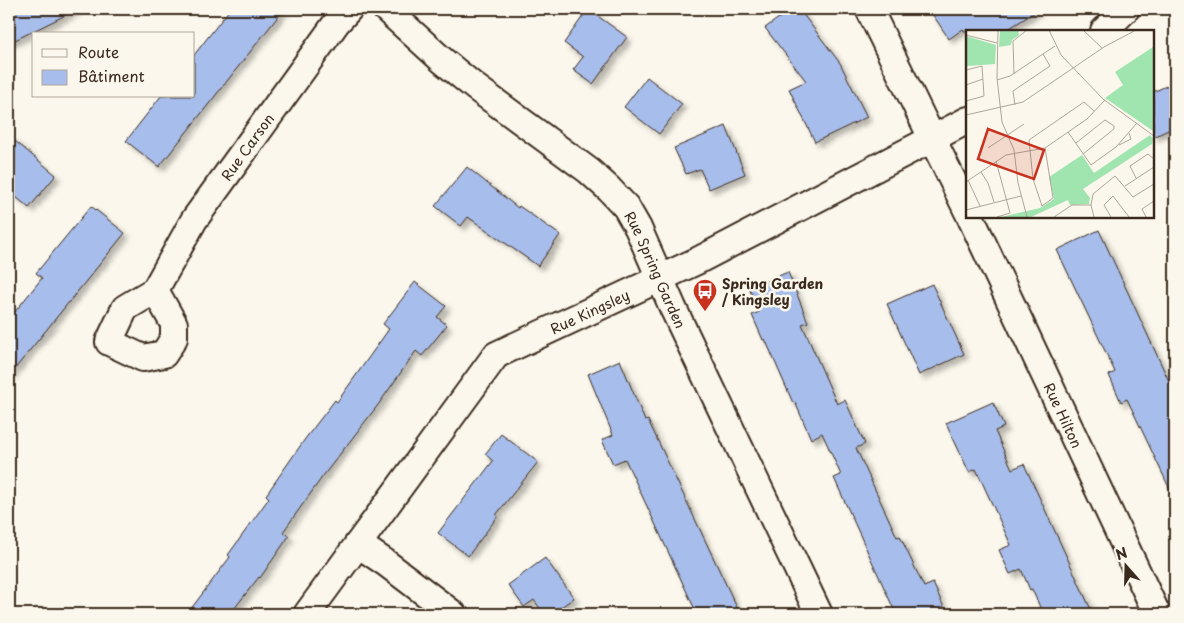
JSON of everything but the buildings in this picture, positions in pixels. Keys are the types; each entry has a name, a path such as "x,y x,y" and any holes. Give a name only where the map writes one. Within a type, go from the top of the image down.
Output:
{"street":[{"name":"Rue Carson","path":"154,290 194,220 331,30 349,9"},
{"name":"Rue Spring Garden","path":"386,9 442,60 588,171 626,207 638,228 819,614"},
{"path":"869,9 966,208"},
{"path":"1105,30 1126,9"},
{"name":"Rue Kingsley","path":"307,614 496,355 706,256 966,121"},
{"name":"Rue Hilton","path":"971,218 1157,614"},
{"path":"358,544 453,614"}],"place":[{"name":"Spring Garden / Kingsley","path":"705,312"}]}
